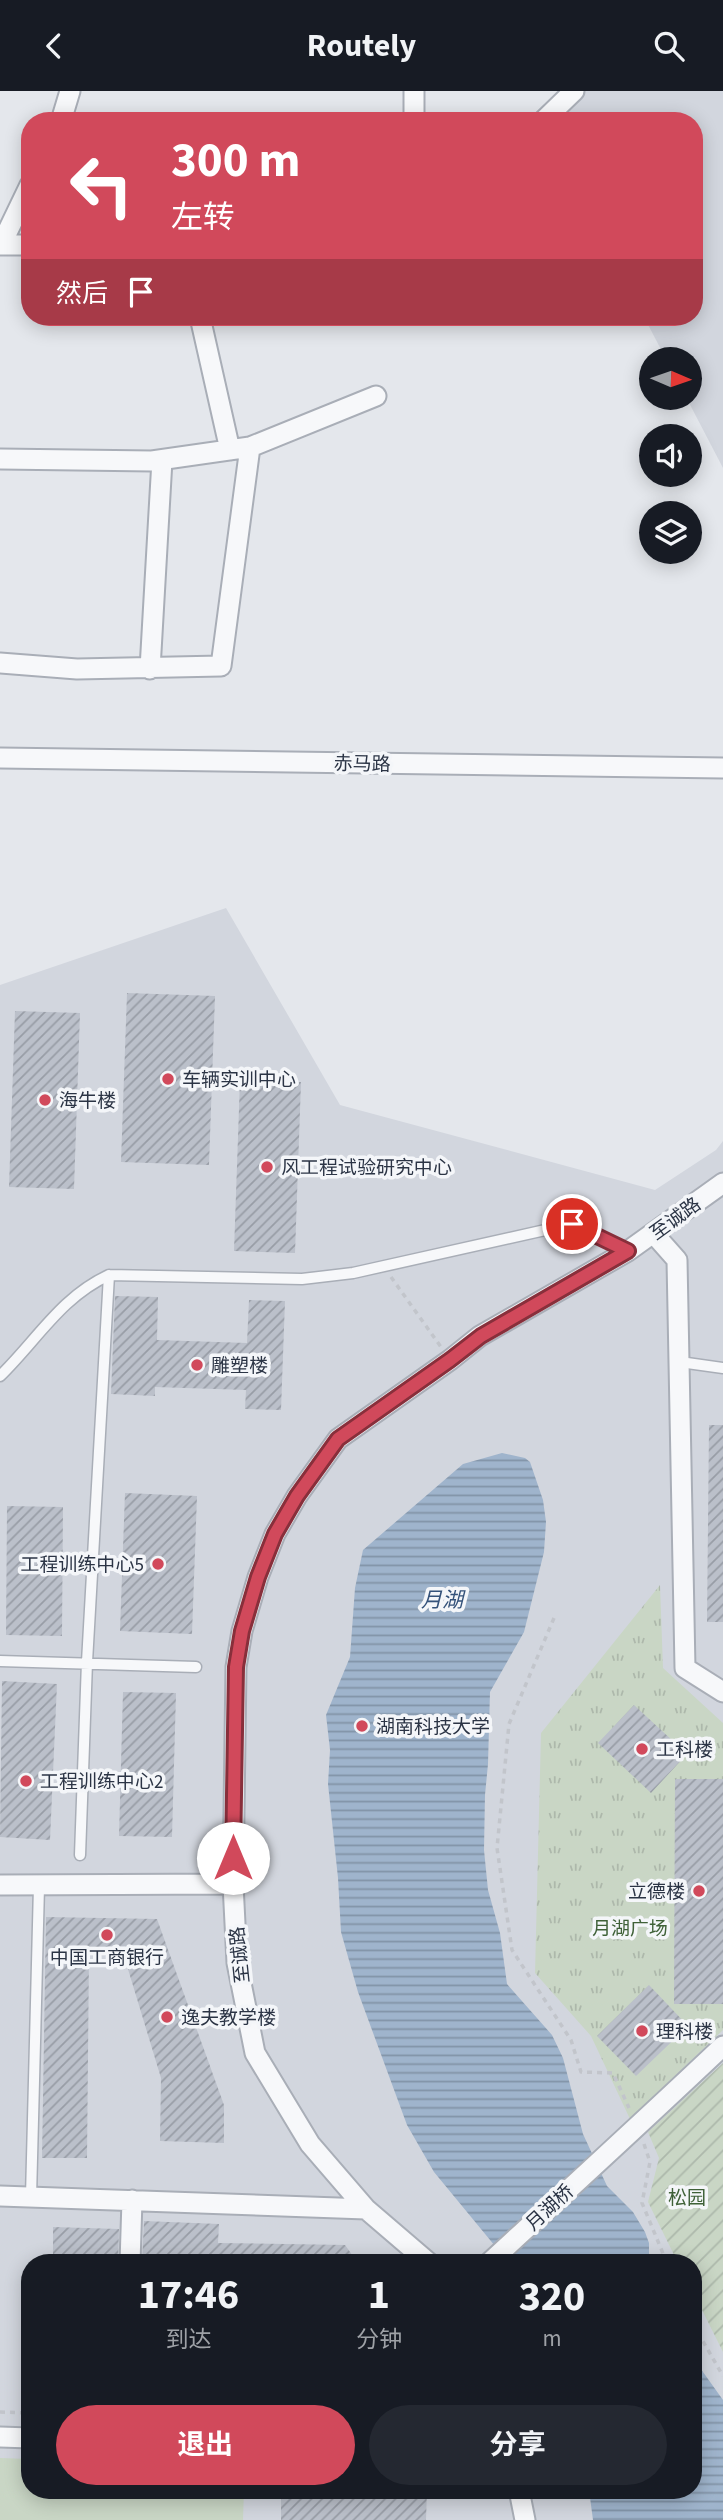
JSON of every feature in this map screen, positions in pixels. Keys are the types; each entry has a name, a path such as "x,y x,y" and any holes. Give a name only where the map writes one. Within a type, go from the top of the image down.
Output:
{"street":[{"path":"64,112 70,91"},
{"path":"414,91 414,112"},
{"path":"552,112 574,91"},
{"path":"21,203 0,244 21,245"},
{"path":"0,663 78,669 222,666 240,449 203,326"},
{"path":"0,459 162,460 240,449 376,397"},
{"path":"150,669 162,460"},
{"name":"赤马路","path":"0,758 723,768"},
{"name":"至诚路","path":"418,2254 366,2209 310,2144 255,2053 237,1963 233,1884 236,1667 252,1599 275,1534 297,1496 338,1439 481,1336 628,1251 723,1183"},
{"path":"654,1234 677,1260 685,1668 723,1692"},
{"path":"0,1885 233,1884"},
{"name":"月湖桥","path":"499,2254 723,2046"},
{"path":"0,2196 366,2209"},
{"path":"130,2254 132,2200"},
{"path":"0,2437 21,2438"},
{"path":"521,2499 525,2520"}],"lane":[{"path":"0,1375 68,1300 109,1275 302,1279 353,1273 572,1224 628,1251"},
{"path":"80,1855 87,1663 109,1275"},
{"path":"680,1362 723,1368"},
{"path":"0,1661 196,1667"},
{"path":"31,2197 39,1886"}],"path":[{"path":"384,1266 450,1360"},
{"path":"554,1618 509,1724 497,1848 512,1950 571,2040 581,2071 613,2073 638,2127 650,2162 642,2203 663,2254"},
{"path":"702,2340 723,2376"},
{"path":"0,2412 21,2413"}],"shaded area":[{"path":"572,91 723,91 723,468 693,410 702,410 702,347 660,347 649,326 703,326 703,112 552,112"},
{"name":"湖南科技大学","path":"226,908 340,1105 655,1190 716,1150 723,1141 723,2520 0,2520 0,985"}],"green space":[{"name":"月湖广场","path":"660,1585 663,1668 723,1723 723,2030 630,2119 591,2036 535,1973 541,1733"},
{"name":"松园","path":"723,2063 723,2352 702,2310 702,2254 674,2254 648,2202 659,2158 648,2132"},
{"path":"0,2458 21,2459 21,2499 244,2499 243,2520 0,2520"}],"water":[{"name":"月湖","path":"502,1453 525,1458 530,1462 543,1500 546,1522 544,1552 524,1632 490,1692 484,1850 488,1890 500,1933 507,1984 552,2035 563,2058 583,2134 607,2186 633,2212 645,2232 649,2254 502,2254 434,2172 407,2125 358,1992 341,1932 328,1784 330,1750 326,1715 350,1657 355,1588 363,1550 463,1464"},
{"path":"702,2371 723,2400 723,2520 593,2520 590,2499 702,2499"}],"building":[{"name":"车辆实训中心","path":"127,993 215,996 209,1165 121,1162"},
{"name":"海牛楼","path":"15,1011 80,1013 74,1189 9,1187"},
{"name":"风工程试验研究中心","path":"240,1080 301,1082 295,1253 234,1251"},
{"name":"雕塑楼","path":"115,1296 158,1297 157,1340 247,1343 249,1300 285,1301 281,1410 245,1409 246,1390 155,1387 155,1396 111,1394"},
{"path":"709,1425 723,1425 723,1622 707,1622"},
{"name":"工程训练中心5","path":"125,1493 197,1496 192,1634 120,1631"},
{"path":"7,1506 63,1507 62,1636 6,1635"},
{"name":"工程训练中心2","path":"2,1681 57,1684 50,1840 0,1837"},
{"path":"123,1692 176,1693 172,1837 119,1836"},
{"name":"工科楼","path":"634,1705 687,1754 651,1793 598,1743"},
{"name":"立德楼","path":"675,1779 723,1779 723,2004 674,2004"},
{"name":"逸夫教学楼","path":"46,1917 157,1919 224,2105 224,2143 160,2141 161,2078 124,1956 89,1954 87,2158 42,2158"},
{"name":"理科楼","path":"649,1985 688,2026 636,2076 597,2036"},
{"path":"144,2221 219,2224 218,2243 345,2245 352,2254 142,2254"},
{"path":"53,2227 119,2229 118,2254 53,2254"},
{"path":"281,2499 427,2499 426,2520 281,2520"}],"place":[{"name":"车辆实训中心","path":"168,1079"},
{"name":"海牛楼","path":"45,1100"},
{"name":"风工程试验研究中心","path":"267,1167"},
{"name":"雕塑楼","path":"197,1365"},
{"name":"工程训练中心5","path":"158,1564"},
{"name":"湖南科技大学","path":"362,1726"},
{"name":"工科楼","path":"642,1749"},
{"name":"工程训练中心2","path":"26,1781"},
{"name":"立德楼","path":"699,1891"},
{"name":"中国工商银行","path":"107,1935"},
{"name":"逸夫教学楼","path":"167,2017"},
{"name":"理科楼","path":"642,2031"}],"route":[{"path":"233,1858 236,1667 242,1631 258,1577 275,1534 297,1496 338,1439 481,1336 628,1251 572,1224"}]}
